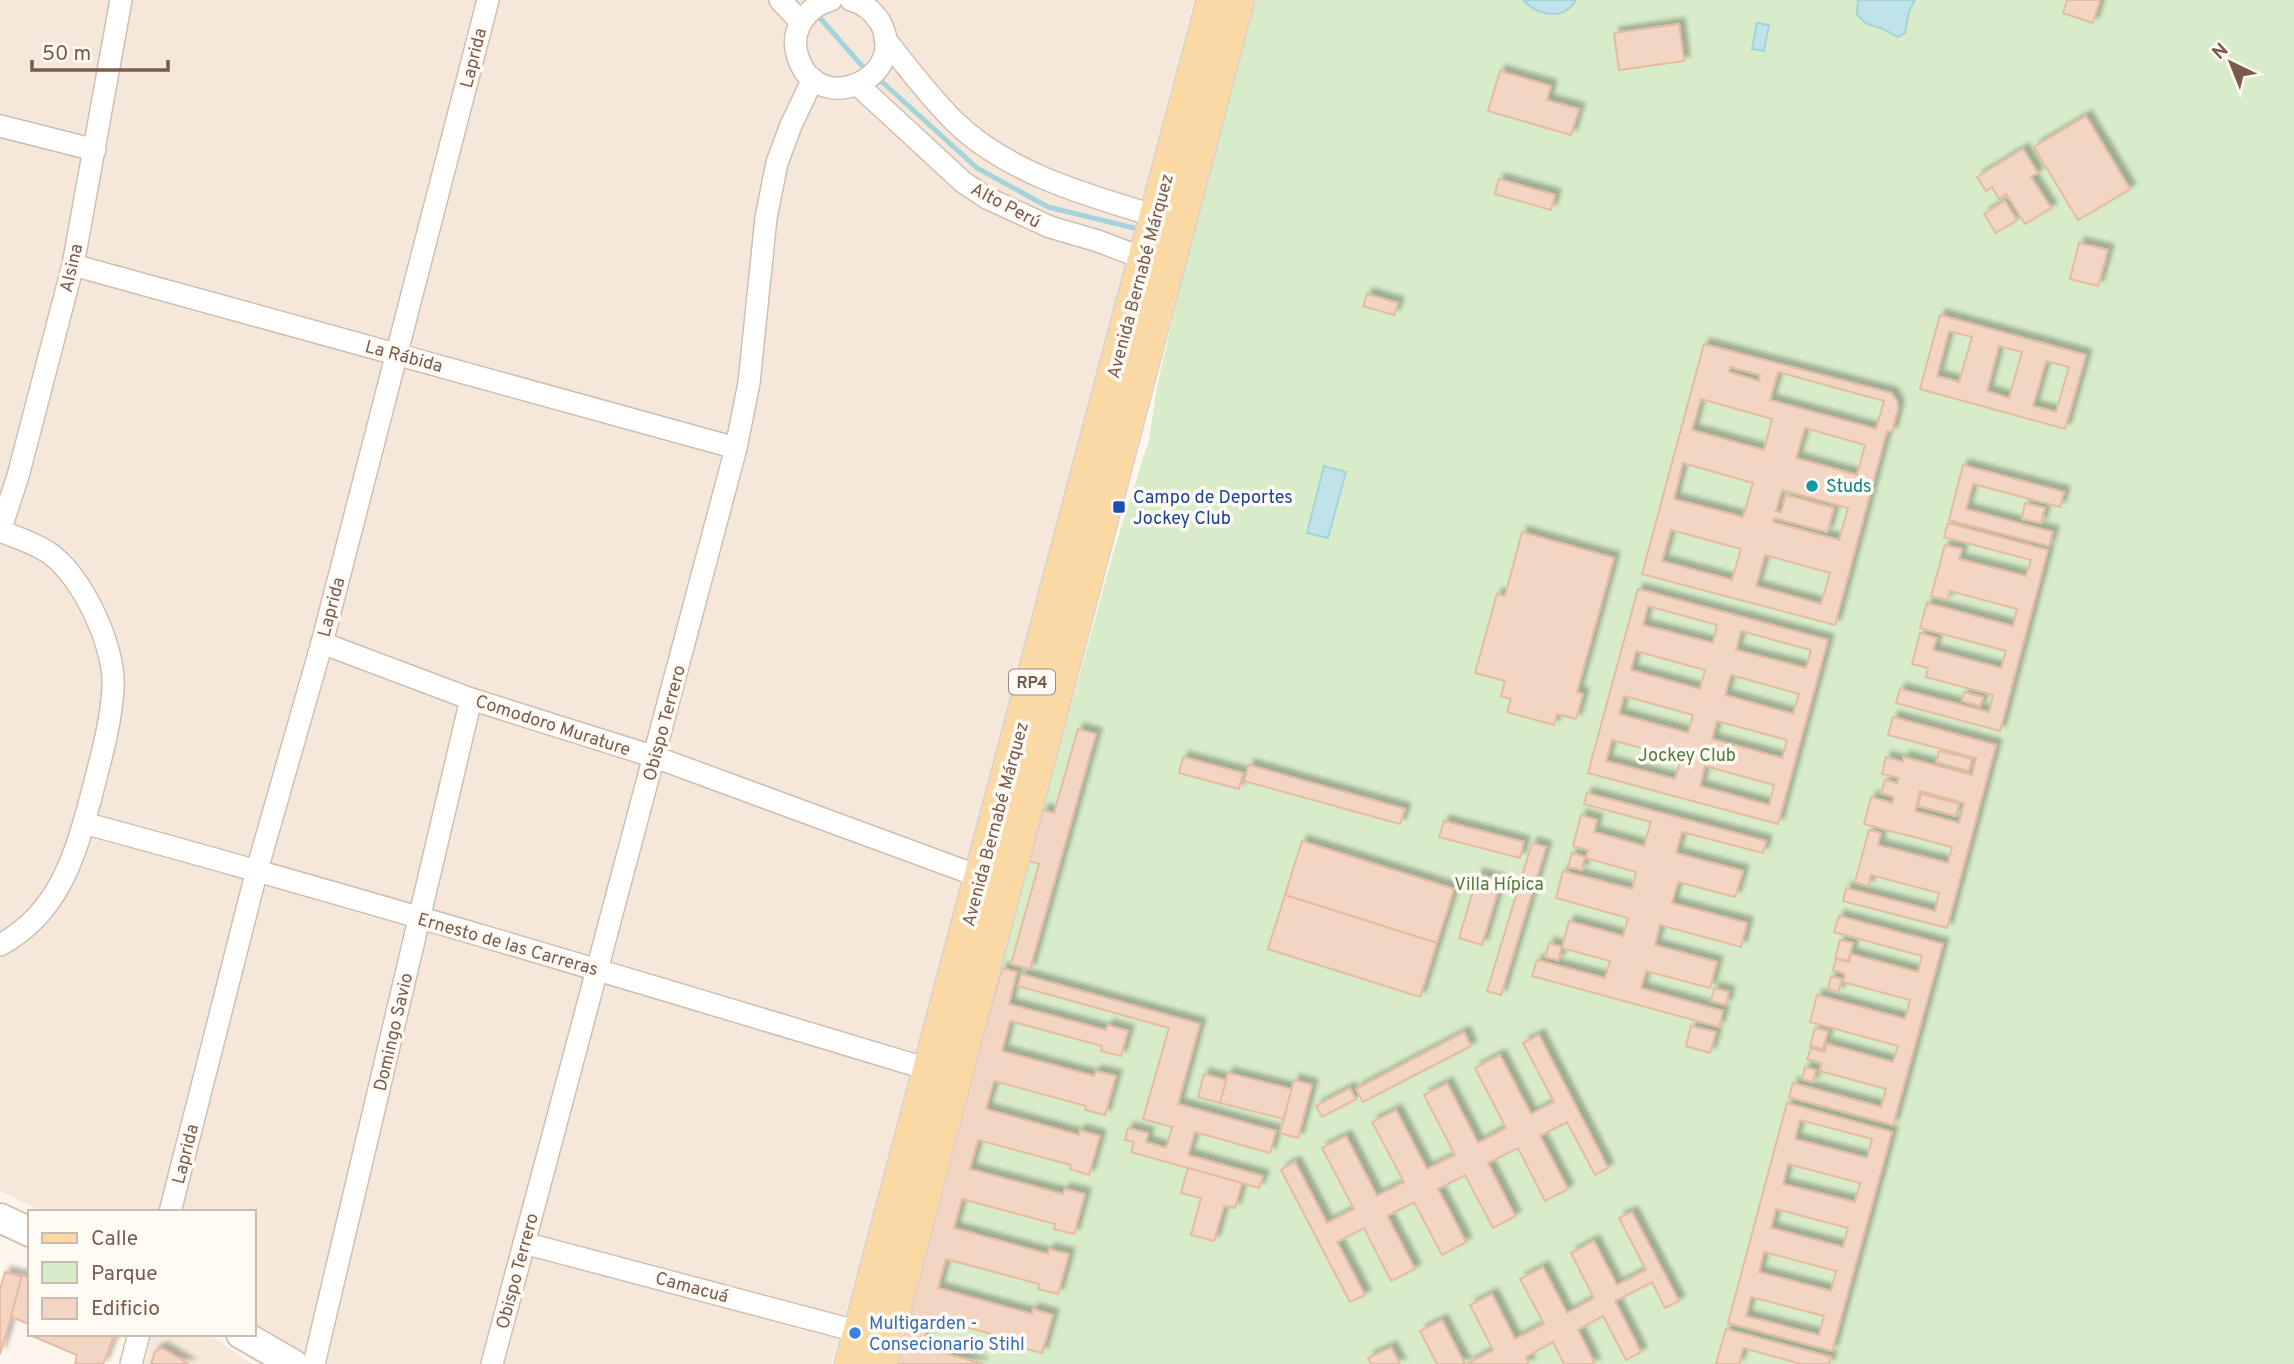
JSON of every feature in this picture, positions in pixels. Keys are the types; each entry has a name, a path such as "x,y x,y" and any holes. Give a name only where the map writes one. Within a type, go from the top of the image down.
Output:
{"main road":[{"name":"Avenida Bernabé Márquez","path":"851,1364 1213,0"},
{"name":"Avenida Bernabé Márquez","path":"880,1364 1238,0"},
{"path":"0,1218 28,1230"},
{"path":"244,1336 293,1364"}],"street":[{"name":"Alsina","path":"0,531 18,476 73,265 121,0"},
{"name":"Laprida","path":"171,1210 257,870 322,643 488,0"},
{"path":"780,0 801,22"},
{"path":"831,0 810,11 801,22 795,47 804,70 813,79 835,89 858,85 870,77 879,66 885,39"},
{"path":"854,0 876,16 885,39 929,94 956,123 1000,157 1046,179 1156,216"},
{"name":"Obispo Terrero","path":"492,1364 736,448 749,383 766,218 777,163 791,125 813,79"},
{"name":"Alto Perú","path":"858,85 963,182 987,198 1050,227 1145,259"},
{"path":"0,126 95,150"},
{"name":"La Rábida","path":"73,265 736,448"},
{"path":"0,531 49,553 82,588 110,654 114,685 109,722 74,855 42,912 21,934 0,945"},
{"name":"Comodoro Murature","path":"322,643 471,699 655,757 981,877"},
{"name":"Domingo Savio","path":"314,1364 471,699"},
{"name":"Ernesto de las Carreras","path":"84,823 257,870 931,1070"},
{"name":"Camacuá","path":"524,1243 860,1332"},
{"path":"131,1364 138,1336"}],"shaded area":[{"path":"0,0 1194,0 970,859 832,1364 323,1364 256,1323 256,1210 39,1210 0,1191"},
{"path":"151,1336 212,1336 252,1364 144,1364"}],"green space":[{"name":"Jockey Club","path":"1251,0 2294,0 2294,1364 891,1364 1113,553 1149,440 1157,386 1224,101"}],"water":[{"path":"1523,0 1576,0 1565,11 1551,14 1536,10"},
{"path":"1858,0 1915,0 1909,11 1905,33 1898,37 1867,24 1857,15"},
{"path":"1757,23 1769,25 1764,51 1752,49"},
{"path":"1324,466 1346,472 1328,538 1307,533"}],"building":[{"path":"2067,0 2100,0 2093,23 2063,13"},
{"path":"1679,24 1684,61 1619,70 1614,33"},
{"path":"1500,71 1551,86 1547,100 1579,109 1571,135 1488,111"},
{"path":"2086,116 2130,189 2078,220 2034,147"},
{"path":"2023,149 2038,173 2031,177 2051,208 2025,224 2006,194 1999,199 1992,187 1986,191 1977,177"},
{"path":"1499,179 1555,195 1551,210 1495,194"},
{"path":"2005,201 2017,220 1996,233 1984,214"},
{"path":"2079,243 2108,250 2098,286 2070,279"},
{"path":"1367,294 1398,303 1394,315 1363,306"},
{"path":"1940,315 2086,355 2065,429 1920,389","holes":["1949,331 1972,337 1959,382 1937,376","1999,346 2022,352 2009,398 1987,391","2046,361 2069,367 2056,412 2033,406"]},
{"name":"Studs","path":"1704,344 1891,393 1897,401 1898,408 1892,432 1887,431 1835,625 1642,574","holes":["1730,367 1760,375 1759,381 1729,372","1778,372 1884,401 1876,429 1770,400","1701,399 1772,419 1764,450 1692,430","1805,428 1865,445 1857,475 1796,458","1683,463 1753,483 1743,517 1674,499","1782,490 1848,508 1839,540 1773,522 1774,518 1827,532 1834,508 1786,495 1781,512 1776,511","1671,530 1741,549 1732,580 1662,561","1765,555 1830,573 1821,604 1756,586"]},
{"path":"1963,465 2064,492 2060,507 1973,484 1966,509 2053,532 2049,546 1949,520"},
{"path":"2025,503 2045,508 2041,523 2022,519"},
{"path":"1948,523 2048,550 2000,731 1896,703 1900,689 1989,712 1993,695 1926,677 1928,668 1912,664 1920,633 1937,638 1933,650 2001,668 2006,651 1920,628 1927,603 2013,626 2017,609 1950,591 1947,600 1931,596 1945,545 1962,549 1959,559 2026,576 2031,560 1944,537"},
{"path":"1522,532 1614,558 1577,692 1583,694 1576,719 1557,714 1554,725 1507,712 1511,699 1501,696 1505,681 1475,673 1497,594 1505,596"},
{"path":"1638,589 1828,640 1778,824 1588,773","holes":["1648,606 1717,625 1713,643 1643,625","1741,631 1811,650 1806,668 1736,650","1636,651 1705,670 1700,689 1631,670","1731,675 1799,694 1793,714 1725,695","1624,696 1693,715 1688,733 1619,714","1717,721 1787,740 1782,758 1712,739","1612,740 1681,759 1675,779 1606,761","1705,766 1774,785 1769,805 1700,786"]},
{"path":"1964,692 1983,697 1980,706 1962,701"},
{"path":"1893,717 1996,745 1947,928 1843,901 1846,888 1935,911 1939,893 1871,875 1868,886 1855,882 1869,830 1881,833 1878,845 1948,863 1952,847 1864,824 1871,797 1892,803 1894,797 1881,793 1885,780 1897,783 1899,778 1882,774 1886,757 1903,762 1904,757 1972,775 1976,758 1888,735","holes":["1920,791 1964,803 1959,823 1915,811"]},
{"path":"1078,729 1096,734 1030,969 1011,964 1039,864 1029,861 1043,810 1054,813"},
{"path":"1939,751 1972,759 1969,771 1936,762"},
{"path":"1183,757 1243,773 1239,789 1179,773"},
{"path":"1249,765 1405,809 1400,824 1244,781"},
{"path":"1587,793 1766,841 1763,853 1682,832 1676,853 1743,871 1735,897 1678,882 1672,903 1747,923 1741,947 1660,925 1655,945 1717,962 1710,988 1646,971 1641,988 1723,1011 1719,1027 1532,976 1537,960 1605,978 1610,961 1562,948 1569,921 1623,936 1628,918 1556,898 1563,871 1632,889 1636,872 1586,858 1588,850 1573,846 1581,815 1597,820 1594,832 1644,846 1651,822 1584,804"},
{"path":"1921,794 1959,804 1956,816 1918,806"},
{"path":"1444,821 1524,842 1520,858 1439,837"},
{"path":"1302,841 1454,889 1437,943 1285,895"},
{"path":"1532,843 1546,847 1501,995 1487,991"},
{"path":"1572,853 1585,857 1582,870 1568,867"},
{"path":"1478,874 1501,881 1482,945 1459,938"},
{"path":"1285,895 1437,943 1420,997 1268,949"},
{"path":"1839,916 1943,944 1893,1125 1789,1097 1793,1083 1881,1107 1886,1089 1820,1071 1822,1063 1807,1059 1811,1048 1825,1052 1827,1044 1893,1062 1898,1046 1810,1022 1817,995 1905,1019 1910,1000 1843,982 1845,974 1833,970 1836,959 1849,962 1851,954 1918,972 1922,956 1834,932"},
{"path":"1840,940 1853,943 1848,961 1835,958"},
{"path":"1549,943 1562,947 1558,960 1545,957"},
{"path":"1002,968 1017,972 1009,1004 1106,1030 1108,1025 1128,1031 1121,1056 1101,1051 1102,1046 1010,1021 1002,1051 1094,1076 1096,1071 1116,1076 1105,1115 1085,1110 1086,1106 994,1081 986,1109 1079,1135 1080,1130 1100,1136 1089,1175 1070,1169 1071,1165 978,1140 970,1169 1063,1194 1065,1189 1085,1194 1074,1234 1054,1229 1055,1224 962,1199 954,1228 1048,1254 1049,1249 1069,1254 1058,1294 1038,1289 1039,1284 946,1259 938,1288 1032,1314 1033,1309 1053,1315 1042,1353 1023,1348 1024,1343 930,1317 922,1347 983,1364 892,1364"},
{"path":"1021,974 1200,1024 1178,1104 1276,1131 1270,1153 1195,1132 1188,1155 1263,1176 1259,1188 1131,1152 1134,1142 1125,1140 1128,1128 1148,1133 1146,1142 1166,1148 1172,1127 1143,1119 1169,1028 1018,986"},
{"path":"1831,976 1842,979 1838,992 1828,989"},
{"path":"1714,988 1729,992 1726,1005 1711,1001"},
{"path":"1691,1026 1716,1032 1710,1053 1686,1046"},
{"path":"1815,1028 1828,1031 1823,1049 1810,1046"},
{"path":"1464,1032 1471,1046 1363,1102 1356,1089"},
{"path":"1539,1035 1608,1168 1595,1175 1567,1122 1540,1136 1568,1189 1545,1201 1518,1148 1488,1163 1515,1216 1493,1228 1465,1175 1438,1189 1466,1242 1442,1255 1414,1202 1387,1216 1415,1269 1391,1281 1364,1228 1337,1242 1365,1295 1350,1302 1281,1170 1295,1162 1327,1223 1354,1209 1322,1148 1346,1136 1377,1196 1404,1182 1372,1122 1396,1110 1427,1169 1455,1155 1424,1095 1447,1083 1478,1143 1506,1128 1475,1068 1500,1055 1531,1114 1554,1102 1523,1043"},
{"path":"1805,1067 1816,1070 1813,1082 1802,1079"},
{"path":"1228,1073 1292,1089 1284,1119 1220,1103"},
{"path":"1204,1074 1226,1080 1220,1103 1198,1097"},
{"path":"1294,1080 1312,1085 1298,1138 1280,1133"},
{"path":"1350,1088 1356,1099 1322,1117 1316,1106"},
{"path":"1787,1103 1892,1132 1832,1351 1728,1323","holes":["1800,1120 1872,1139 1867,1158 1795,1139","1788,1164 1860,1183 1855,1202 1783,1184","1776,1209 1848,1228 1843,1247 1771,1228","1764,1252 1836,1271 1831,1291 1759,1272","1751,1297 1824,1316 1819,1335 1746,1316"]},
{"path":"1188,1168 1242,1183 1235,1208 1224,1206 1214,1241 1191,1235 1201,1198 1181,1193"},
{"path":"1632,1212 1679,1301 1665,1308 1652,1282 1615,1301 1641,1352 1626,1360 1603,1316 1578,1330 1595,1364 1564,1364 1553,1342 1526,1357 1529,1364 1467,1364 1493,1350 1470,1305 1492,1294 1515,1339 1544,1324 1520,1279 1543,1267 1567,1313 1594,1298 1571,1253 1594,1241 1617,1285 1646,1270 1619,1218"},
{"path":"5,1272 23,1277 0,1354 0,1289"},
{"path":"22,1275 28,1277 28,1324 11,1317"},
{"path":"1442,1320 1465,1364 1437,1364 1420,1331"},
{"path":"1726,1329 1831,1357 1829,1364 1801,1364 1743,1348 1739,1364 1716,1364"},
{"path":"32,1336 114,1336 103,1364 75,1364 77,1355"},
{"path":"1391,1347 1400,1364 1371,1364 1368,1358"},
{"path":"162,1348 189,1364 151,1364 155,1351"}],"waterway":[{"path":"819,17 864,68"},
{"path":"880,80 977,168 1048,207 1142,230"}],"place":[{"name":"Studs","path":"1812,486"},
{"name":"Campo de Deportes Jockey Club","path":"1119,507"},
{"name":"Multigarden - Consecionario Stihl","path":"855,1333"}],"park label":[{"name":"Villa Hípica","path":"1499,884"}]}
